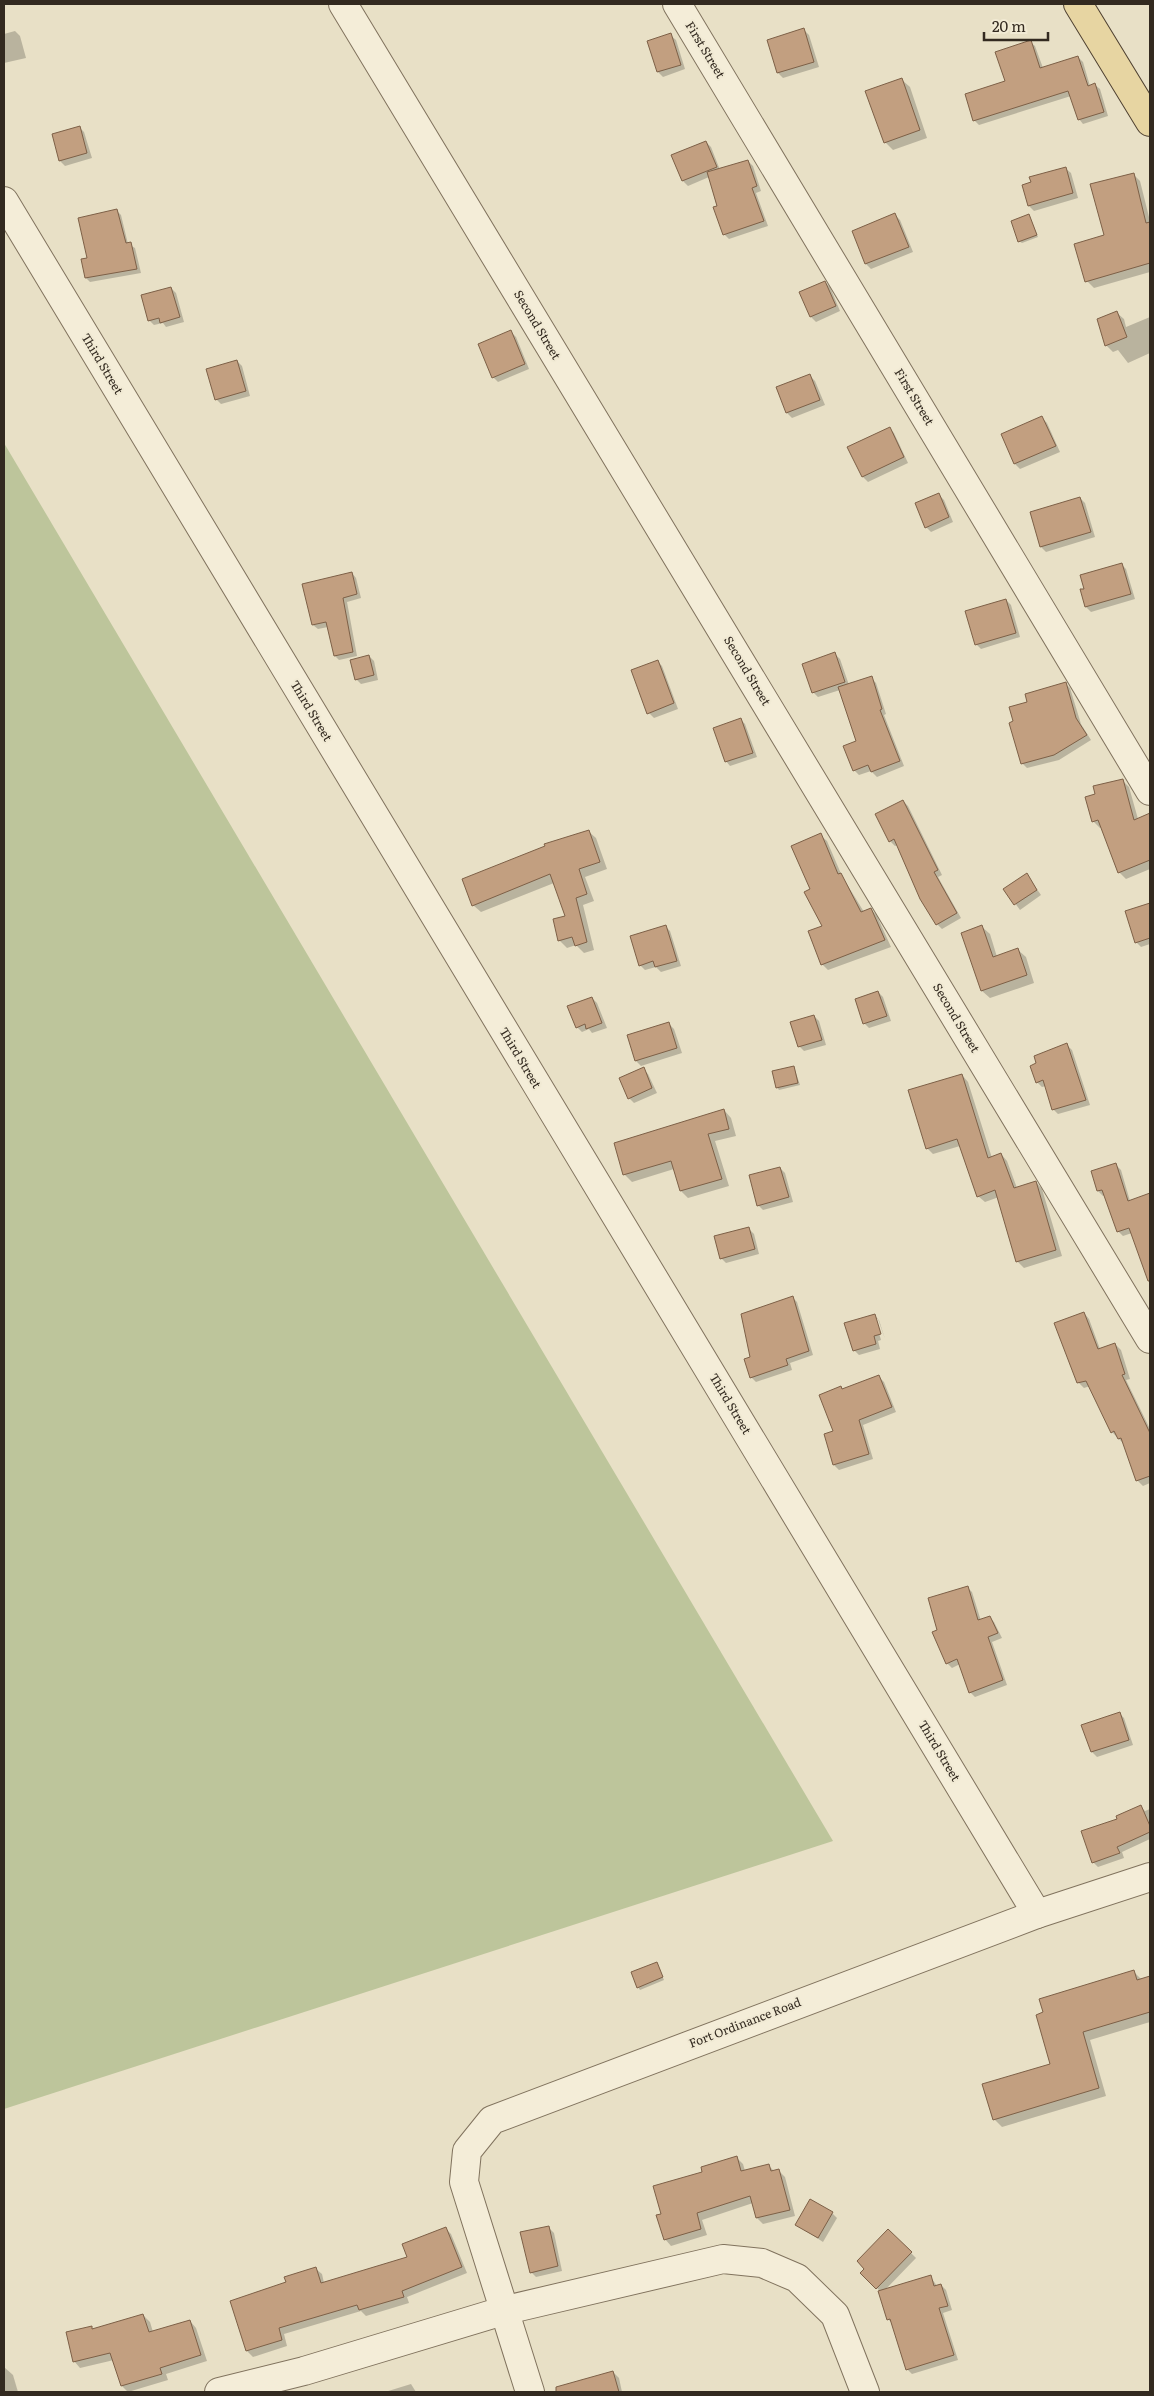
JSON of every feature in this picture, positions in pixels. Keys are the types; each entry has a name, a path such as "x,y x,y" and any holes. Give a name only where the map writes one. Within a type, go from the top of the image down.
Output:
{"main road":[{"path":"1078,4 1150,122"}],"street":[{"name":"Second Street","path":"343,4 1150,1339"},
{"name":"First Street","path":"677,4 1150,791"},
{"name":"Third Street","path":"4,201 1037,1914"},
{"name":"Fort Ordinance Road","path":"506,2310 464,2182 467,2151 492,2120 1037,1914 1150,1877"},
{"path":"219,2392 307,2382 506,2310 722,2259 762,2263 797,2278 835,2315 865,2392"},
{"path":"506,2310 530,2392"}],"green space":[{"path":"4,443 833,1841 4,2109"}],"building":[{"path":"804,28 814,62 777,73 767,40"},
{"path":"671,33 681,65 657,72 647,41"},
{"path":"1031,40 1040,68 1078,56 1088,86 1095,83 1104,112 1078,120 1068,91 973,121 965,94 1005,81 995,52"},
{"path":"902,78 920,130 884,143 865,91"},
{"path":"80,126 87,153 59,161 52,134"},
{"path":"706,141 717,167 682,181 671,155"},
{"path":"748,160 757,186 752,188 764,221 723,235 713,207 717,206 707,172"},
{"path":"1066,167 1073,193 1028,206 1022,185 1031,182 1029,177"},
{"path":"1134,173 1146,223 1150,222 1150,263 1085,282 1074,244 1104,235 1090,184"},
{"path":"117,209 126,243 131,242 137,269 85,278 81,259 87,258 78,218"},
{"path":"895,213 909,247 865,264 852,231"},
{"path":"1029,214 1037,235 1018,242 1011,221"},
{"path":"825,281 836,306 810,317 799,292"},
{"path":"171,287 180,317 160,323 159,318 148,321 141,295"},
{"path":"1117,311 1127,337 1105,346 1097,319"},
{"path":"511,330 525,364 492,378 478,344"},
{"path":"237,360 246,391 215,400 206,369"},
{"path":"810,374 820,400 786,413 776,387"},
{"path":"1042,416 1056,446 1014,464 1001,434"},
{"path":"890,427 904,457 862,477 847,447"},
{"path":"939,493 949,517 925,528 915,503"},
{"path":"1080,497 1091,532 1040,547 1030,512"},
{"path":"1122,563 1131,594 1085,607 1080,589 1084,589 1080,575"},
{"path":"352,572 357,594 343,598 353,652 334,656 326,622 312,625 302,584"},
{"path":"1006,599 1016,633 975,645 965,611"},
{"path":"835,652 845,682 812,693 802,664"},
{"path":"369,655 374,675 355,680 350,660"},
{"path":"658,660 674,703 647,714 631,670"},
{"path":"872,676 882,709 880,710 900,761 871,772 868,765 853,771 843,746 856,741 838,687"},
{"path":"1066,682 1076,718 1087,735 1054,755 1021,764 1009,723 1013,721 1009,707 1027,702 1025,694"},
{"path":"741,718 753,753 725,762 713,728"},
{"path":"1123,779 1134,820 1150,813 1150,860 1118,873 1098,820 1092,822 1085,797 1095,794 1093,786"},
{"path":"903,800 938,870 934,872 957,913 936,925 920,899 894,839 889,842 875,814"},
{"path":"589,830 600,862 579,869 587,894 576,898 587,942 575,946 572,937 558,941 553,919 565,916 550,874 472,906 462,879 545,846 544,844"},
{"path":"821,833 838,874 841,873 861,912 871,908 885,940 821,965 808,931 822,926 804,892 810,889 791,846"},
{"path":"1027,873 1037,890 1014,905 1003,889"},
{"path":"1150,903 1150,938 1135,943 1125,911"},
{"path":"666,925 677,961 655,967 653,961 639,966 630,936"},
{"path":"982,925 993,957 1018,948 1027,975 981,991 961,933"},
{"path":"878,991 887,1016 863,1024 855,999"},
{"path":"592,997 602,1023 586,1029 585,1024 576,1028 567,1006"},
{"path":"814,1015 822,1040 798,1047 790,1022"},
{"path":"669,1022 677,1048 635,1061 627,1035"},
{"path":"1067,1043 1086,1100 1052,1110 1043,1080 1036,1083 1030,1066 1036,1063 1034,1056"},
{"path":"794,1066 798,1083 776,1088 772,1071"},
{"path":"644,1067 652,1088 628,1099 619,1078"},
{"path":"962,1074 988,1158 1001,1153 1014,1188 1036,1181 1056,1250 1016,1262 995,1190 977,1197 957,1139 926,1149 908,1090"},
{"path":"724,1109 729,1129 708,1134 722,1179 680,1191 671,1161 623,1175 614,1143"},
{"path":"1116,1163 1128,1201 1150,1193 1150,1281 1148,1281 1129,1228 1117,1232 1102,1190 1097,1191 1091,1171"},
{"path":"780,1167 789,1197 757,1206 749,1175"},
{"path":"749,1227 755,1249 720,1259 714,1236"},
{"path":"793,1296 809,1351 786,1359 788,1365 750,1378 744,1359 750,1357 741,1314"},
{"path":"1084,1312 1098,1349 1115,1343 1125,1374 1122,1375 1150,1433 1150,1476 1136,1481 1121,1438 1118,1439 1114,1431 1111,1433 1086,1381 1077,1383 1054,1323"},
{"path":"875,1314 881,1334 874,1336 876,1344 853,1351 844,1323"},
{"path":"879,1375 892,1407 859,1420 869,1454 833,1465 824,1434 833,1431 819,1395 841,1386 842,1389"},
{"path":"968,1586 978,1620 990,1616 998,1633 988,1637 1003,1680 969,1693 957,1659 946,1664 932,1632 937,1630 928,1598"},
{"path":"1120,1712 1129,1740 1091,1752 1081,1725"},
{"path":"1141,1805 1150,1826 1150,1832 1117,1847 1120,1853 1092,1863 1081,1831 1117,1819 1116,1816"},
{"path":"657,1962 663,1977 637,1988 631,1972"},
{"path":"1134,1970 1137,1980 1150,1976 1150,2012 1083,2032 1099,2088 993,2120 982,2084 1050,2064 1036,2015 1043,2012 1039,1999"},
{"path":"737,2156 741,2171 769,2164 771,2171 779,2169 790,2210 756,2218 750,2196 697,2213 701,2229 664,2240 656,2215 661,2214 653,2186 702,2172 701,2167"},
{"path":"810,2199 833,2212 818,2238 795,2225"},
{"path":"549,2226 558,2266 530,2273 520,2232"},
{"path":"446,2227 462,2267 402,2291 404,2297 359,2310 357,2305 279,2328 282,2340 246,2351 230,2301 286,2282 284,2277 316,2267 321,2283 407,2257 402,2244"},
{"path":"888,2229 912,2252 876,2289 860,2273 864,2269 857,2261"},
{"path":"931,2275 934,2286 941,2284 948,2306 939,2308 954,2355 906,2370 890,2319 887,2320 878,2291"},
{"path":"143,2314 149,2332 190,2320 201,2355 160,2368 162,2374 121,2386 110,2353 73,2362 66,2332 92,2326 92,2329"},
{"path":"613,2371 619,2392 556,2392 556,2387"}]}
